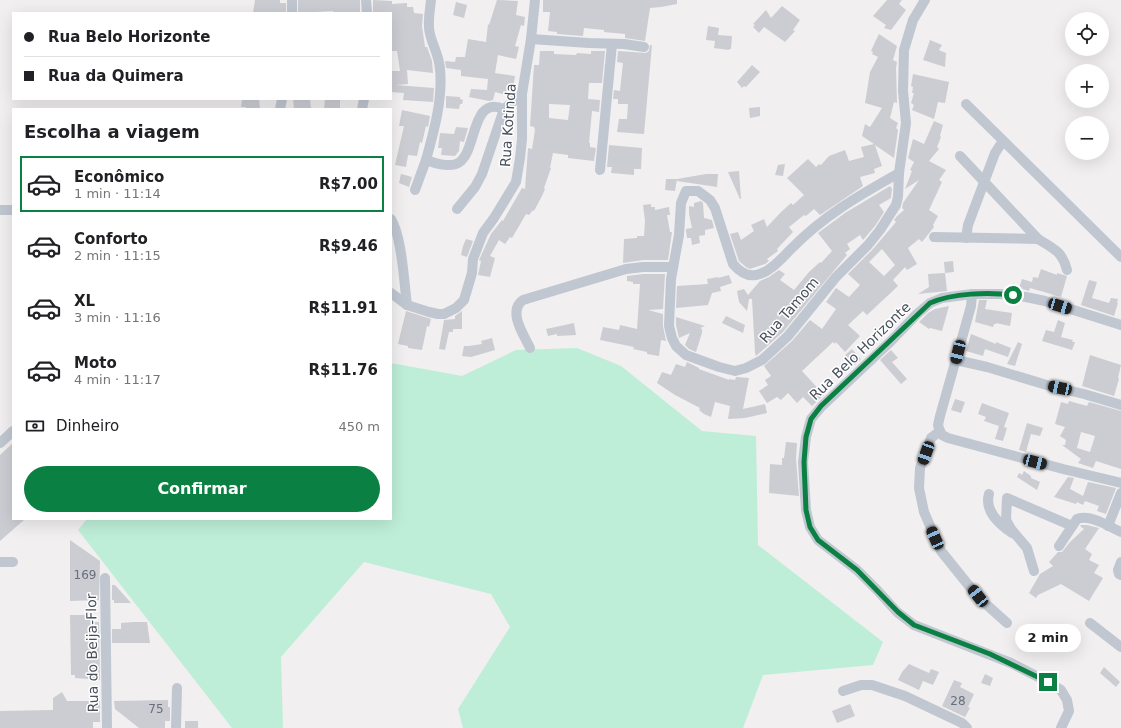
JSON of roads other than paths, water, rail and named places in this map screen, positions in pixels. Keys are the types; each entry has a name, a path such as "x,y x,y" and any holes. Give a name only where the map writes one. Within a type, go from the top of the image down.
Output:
{"street":[{"path":"292,0 292,12"},
{"path":"366,0 367,12"},
{"path":"415,190 426,160 440,87 438,54 429,28 431,0"},
{"name":"Rua Kotinda","path":"392,294 407,305 429,312 444,314 456,308 464,300 472,273 473,259 483,233 516,182 522,139 522,94 531,39 535,0"},
{"name":"Rua Tamom","path":"899,173 836,210 814,227 776,264 756,275 747,275 739,271 733,264 715,208 710,200 698,191 686,191 681,203 679,235 671,279 670,326 672,338 676,346 686,355 719,367 735,370 746,368 762,360 788,336 836,277 863,251 880,230 896,205 898,197 899,173 906,123 903,91 904,50 913,20 925,0"},
{"path":"531,39 624,44 644,47"},
{"path":"600,170 612,44"},
{"path":"457,209 475,187 482,174 504,109 522,94"},
{"path":"966,104 1121,257"},
{"path":"426,160 440,164 457,164 464,159 482,115 491,106 498,106 504,109"},
{"path":"966,238 968,225 995,153 1003,141"},
{"path":"960,156 1038,239 1064,259 1067,270"},
{"path":"0,210 12,210"},
{"path":"392,221 395,226 400,252 407,305"},
{"path":"934,237 1038,239"},
{"path":"530,348 517,319 516,308 523,300 626,269 643,267 673,267"},
{"path":"972,294 971,306 941,410 938,425 942,435 948,438 1064,470 1121,483"},
{"name":"Rua Belo Horizonte","path":"1062,728 1069,711 1067,700 1061,690 1011,663 914,625 898,612 857,570 818,540 810,527 806,510 804,462 806,437 811,419 821,406 930,303 942,298 972,294 1001,294 1026,297 1045,301 1121,325"},
{"path":"956,360 987,367 1121,405"},
{"path":"940,431 931,438 920,468 919,488 924,512 941,550 978,596 1007,623"},
{"path":"0,443 12,432"},
{"path":"1108,526 1121,493"},
{"path":"989,494 987,500 992,514 1002,526 1017,536"},
{"path":"1034,571 1027,548 1010,529 1006,520 1006,498 1072,526"},
{"path":"1059,546 1077,519 1081,518 1090,518 1121,532"},
{"path":"0,562 13,562"},
{"path":"1121,562 1118,570 1119,574 1121,575"},
{"name":"Rua do Beija-Flor","path":"105,578 107,728"},
{"path":"1090,622 1121,646"},
{"path":"843,691 861,685 872,685 905,696 962,723 967,728"},
{"path":"176,728 177,688"}]}
